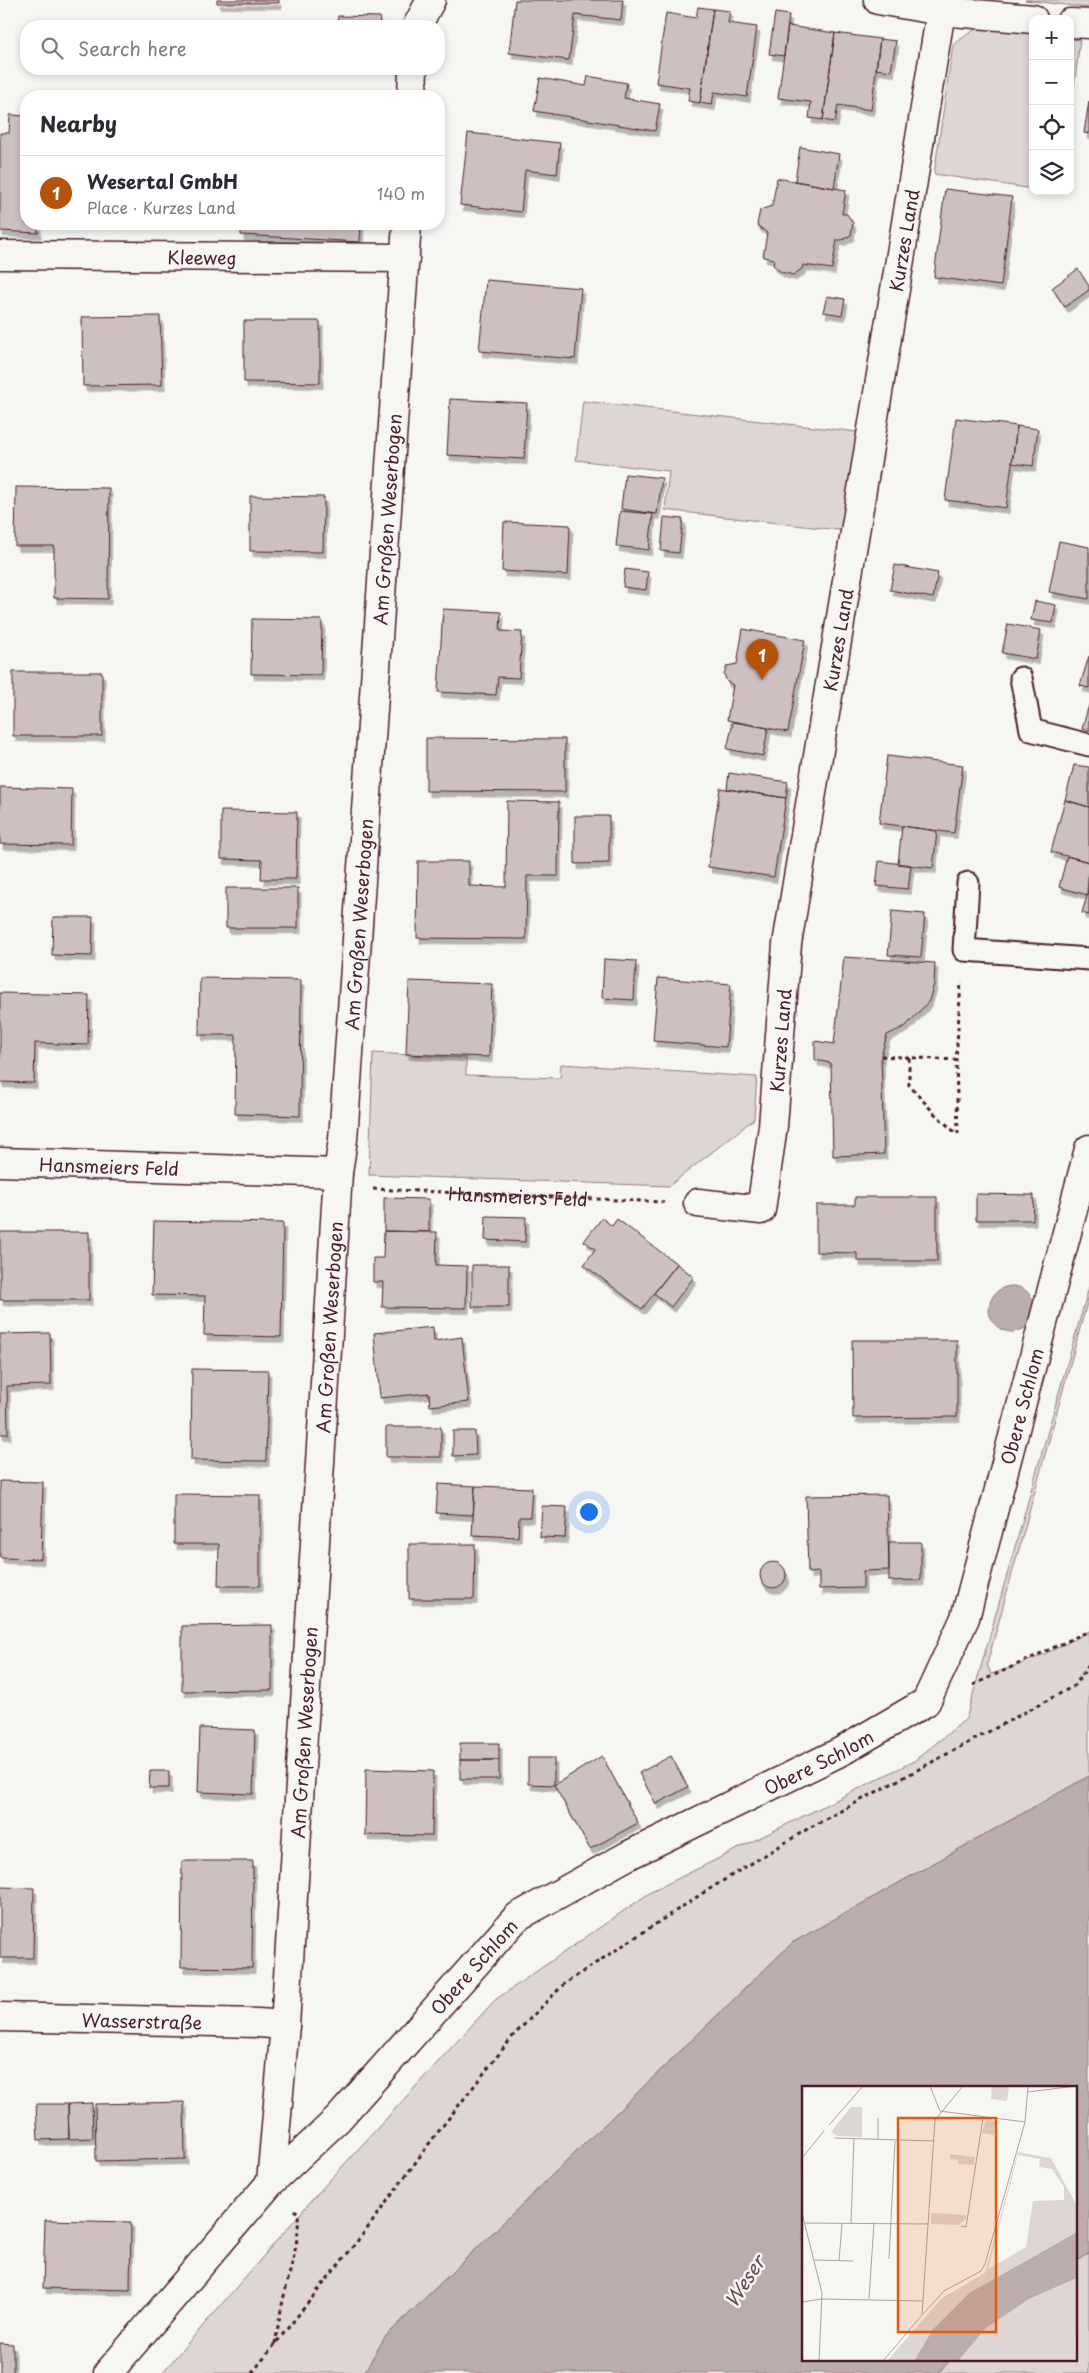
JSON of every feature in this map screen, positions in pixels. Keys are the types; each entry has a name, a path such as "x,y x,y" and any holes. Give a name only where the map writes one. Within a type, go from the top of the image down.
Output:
{"street":[{"path":"420,20 431,0"},
{"path":"878,0 941,11 1029,19"},
{"name":"Kurzes Land","path":"698,1203 761,1210 773,1126 788,944 941,11"},
{"path":"1074,23 1089,24"},
{"path":"412,90 413,75"},
{"name":"Am Großen Weserbogen","path":"264,2188 285,2025 338,1180 344,1119 407,230"},
{"name":"Kleeweg","path":"0,255 405,258"},
{"name":"Obere Schlom","path":"264,2188 338,2119 517,1917 630,1855 842,1751 926,1702 966,1618 1089,1149"},
{"name":"Hansmeiers Feld","path":"0,1162 338,1180"},
{"name":"Wasserstraße","path":"0,2017 258,2022 285,2025"},
{"path":"108,2373 264,2188"}],"lane":[{"path":"1021,678 1031,730 1089,745"},
{"path":"968,883 964,950 1089,959"}],"path":[{"path":"909,1058 909,1085 935,1114 958,1134 956,1060 964,950"},
{"path":"881,1056 956,1060"},
{"name":"Hansmeiers Feld","path":"338,1180 698,1203"},
{"path":"926,1702 987,1681 1089,1631"},
{"path":"252,2373 274,2348 513,2036 564,1984 703,1892 809,1828 1074,1686 1089,1665"},
{"path":"264,2188 298,2212 299,2228 294,2260 286,2288 274,2348"}],"shaded area":[{"path":"1025,0 1089,0 1089,8"},
{"path":"978,27 1029,33 1029,188 934,174 953,45"},
{"path":"1074,39 1080,40 1074,86"},
{"path":"583,401 858,432 847,531 665,510 669,471 576,460"},
{"path":"373,1053 466,1058 466,1075 560,1078 561,1064 757,1077 754,1119 669,1186 369,1175"},
{"path":"1089,1287 1089,1296 987,1664 991,1674 1004,1670 1041,1656 1089,1631 1089,1776 792,1943 385,2337 364,2373 162,2373 318,2193 495,2000 651,1892 914,1761 966,1719"},
{"path":"1089,2253 1089,2373 939,2373 950,2360 1076,2360 1076,2261"}],"water":[{"path":"1008,1286 1016,1286 1025,1290 1031,1296 1035,1309 1031,1322 1025,1328 1016,1332 1008,1332 999,1328 993,1322 989,1313 989,1305 993,1296 999,1290"},
{"name":"Weser","path":"1089,1776 1089,2253 1076,2261 1076,2086 802,2086 802,2360 950,2360 939,2373 364,2373 385,2337 792,1943"}],"building":[{"path":"217,0 279,0 279,3 217,3"},
{"path":"515,0 623,0 621,20 575,15 569,60 509,53"},
{"path":"698,7 713,9 700,103 688,101 690,88 656,83 666,13 696,18"},
{"path":"713,9 730,11 728,23 757,27 747,97 714,92 712,105 700,103"},
{"path":"775,13 789,15 784,56 769,54"},
{"path":"338,16 380,17 380,20 338,20"},
{"path":"788,26 835,33 823,120 809,118 811,102 778,98"},
{"path":"835,33 880,39 871,110 838,105 835,122 823,120"},
{"path":"880,39 896,41 891,71 876,69"},
{"path":"588,76 627,83 624,98 660,104 655,131 534,111 540,78 586,86"},
{"path":"1089,101 1089,134 1084,133"},
{"path":"10,115 20,116 20,230 38,230 38,233 0,231 0,133 9,133"},
{"path":"468,133 560,143 557,174 525,170 521,212 460,205"},
{"path":"800,147 839,154 834,188 795,181"},
{"path":"777,178 846,190 842,214 847,214 853,223 851,235 842,240 837,240 832,269 803,265 802,269 793,275 781,272 773,265 774,259 763,257 767,233 757,225 760,210 772,206"},
{"path":"945,189 1012,197 1001,286 934,277"},
{"path":"241,230 361,230 360,242 241,235"},
{"path":"1078,269 1089,286 1089,290 1065,307 1052,288"},
{"path":"486,280 581,288 575,359 479,351"},
{"path":"827,296 845,299 842,315 823,312"},
{"path":"160,316 162,385 83,386 82,317"},
{"path":"244,321 320,321 320,383 244,382"},
{"path":"450,399 527,403 524,459 447,455"},
{"path":"956,418 1017,426 1006,508 945,500"},
{"path":"1017,426 1038,429 1033,466 1012,463"},
{"path":"625,474 662,478 657,514 621,509"},
{"path":"16,487 109,488 108,599 54,598 54,546 15,546"},
{"path":"250,496 324,497 323,552 250,551"},
{"path":"620,511 653,514 649,550 616,546"},
{"path":"664,517 683,519 679,553 661,551"},
{"path":"504,522 570,525 568,575 502,571"},
{"path":"1059,541 1089,547 1089,599 1049,592"},
{"path":"895,565 938,573 933,598 890,590"},
{"path":"625,569 648,572 646,590 623,587"},
{"path":"1035,601 1056,605 1053,623 1031,620"},
{"path":"443,609 501,612 500,631 522,632 519,678 498,677 496,695 438,692"},
{"path":"252,619 322,620 321,675 251,674"},
{"path":"1008,624 1041,630 1036,659 1002,653"},
{"path":"743,629 805,640 788,732 727,720 733,685 727,682 724,674 727,666 737,664"},
{"path":"1089,656 1089,688 1080,686"},
{"path":"13,672 102,672 102,736 13,736"},
{"path":"1089,705 1089,731 1082,729"},
{"path":"733,722 768,728 763,756 727,749"},
{"path":"426,738 565,739 565,792 426,791"},
{"path":"887,756 963,765 954,833 879,823"},
{"path":"1074,765 1089,767 1089,807 1065,800"},
{"path":"729,773 788,782 786,798 727,789"},
{"path":"0,787 72,789 71,845 0,844"},
{"path":"720,788 786,798 774,877 708,867"},
{"path":"1065,800 1089,807 1089,862 1051,852"},
{"path":"507,801 559,802 558,876 527,876 526,939 417,938 418,861 469,861 469,886 506,887"},
{"path":"221,811 297,812 296,879 261,879 262,860 221,859"},
{"path":"575,816 609,816 609,863 575,864"},
{"path":"902,826 937,831 933,868 898,864"},
{"path":"1067,856 1089,862 1087,895 1059,887"},
{"path":"879,861 911,865 908,889 876,886"},
{"path":"226,888 298,888 298,928 226,928"},
{"path":"1089,889 1089,915 1082,913"},
{"path":"892,911 925,914 921,957 888,955"},
{"path":"53,917 93,917 92,956 52,955"},
{"path":"844,957 935,963 934,984 929,1001 906,1026 887,1035 881,1056 884,1154 833,1156 831,1063 815,1060 815,1041 834,1044"},
{"path":"604,959 636,961 634,1000 602,998"},
{"path":"200,978 301,980 300,1116 235,1114 236,1035 199,1035"},
{"path":"658,978 731,984 726,1047 653,1041"},
{"path":"409,981 492,984 489,1057 406,1054"},
{"path":"0,993 89,995 88,1045 35,1043 34,1083 0,1082"},
{"path":"976,1194 1034,1195 1033,1220 976,1220"},
{"path":"855,1197 937,1197 937,1261 857,1261 857,1253 816,1252 816,1205 855,1205"},
{"path":"384,1198 429,1199 429,1232 384,1231"},
{"path":"486,1216 526,1217 525,1242 485,1240"},
{"path":"602,1218 612,1226 617,1219 677,1264 642,1309 584,1265 595,1249 584,1241"},
{"path":"154,1221 283,1223 281,1337 204,1335 205,1296 152,1295"},
{"path":"384,1231 437,1232 436,1265 467,1266 466,1308 382,1307 383,1282 373,1282 373,1258 383,1258"},
{"path":"0,1232 89,1232 89,1300 0,1300"},
{"path":"677,1264 694,1277 671,1307 654,1293"},
{"path":"472,1265 509,1265 509,1307 472,1307"},
{"path":"433,1327 434,1341 462,1337 469,1402 430,1406 429,1393 380,1398 374,1333"},
{"path":"50,1333 51,1385 7,1386 8,1434 0,1434 0,1334"},
{"path":"852,1340 957,1340 957,1417 853,1418"},
{"path":"192,1369 268,1370 266,1461 191,1460"},
{"path":"386,1427 441,1427 441,1457 386,1457"},
{"path":"453,1431 475,1431 476,1455 453,1456"},
{"path":"0,1481 43,1482 41,1559 0,1558"},
{"path":"438,1484 475,1486 473,1515 436,1513"},
{"path":"475,1486 532,1488 530,1517 519,1517 518,1537 472,1535"},
{"path":"174,1494 260,1495 260,1586 218,1586 219,1544 174,1544"},
{"path":"887,1495 889,1570 863,1571 863,1588 819,1589 819,1572 808,1573 806,1496"},
{"path":"542,1506 567,1507 565,1538 540,1537"},
{"path":"889,1542 921,1542 921,1580 889,1581"},
{"path":"409,1544 475,1544 474,1599 409,1599"},
{"path":"773,1562 782,1566 786,1575 782,1584 773,1588 764,1584 760,1575 764,1566"},
{"path":"272,1625 272,1690 182,1691 182,1626"},
{"path":"200,1728 255,1730 253,1794 198,1792"},
{"path":"460,1743 499,1743 499,1760 460,1760"},
{"path":"602,1756 638,1823 590,1849 554,1785"},
{"path":"671,1756 688,1787 656,1804 639,1773"},
{"path":"528,1758 554,1758 554,1785 528,1784"},
{"path":"460,1760 499,1760 499,1779 460,1779"},
{"path":"366,1769 433,1771 432,1836 365,1835"},
{"path":"150,1771 169,1771 169,1788 149,1788"},
{"path":"182,1861 253,1861 252,1968 181,1967"},
{"path":"0,1887 34,1888 33,1958 0,1958"},
{"path":"184,2102 185,2159 96,2161 95,2104"},
{"path":"92,2103 93,2138 69,2139 68,2104"},
{"path":"36,2104 68,2104 69,2139 38,2140"},
{"path":"45,2220 131,2222 130,2290 43,2288"},
{"path":"0,2343 13,2344 13,2373 0,2373"}],"place":[{"name":"Wesertal GmbH","path":"762,680"}]}
